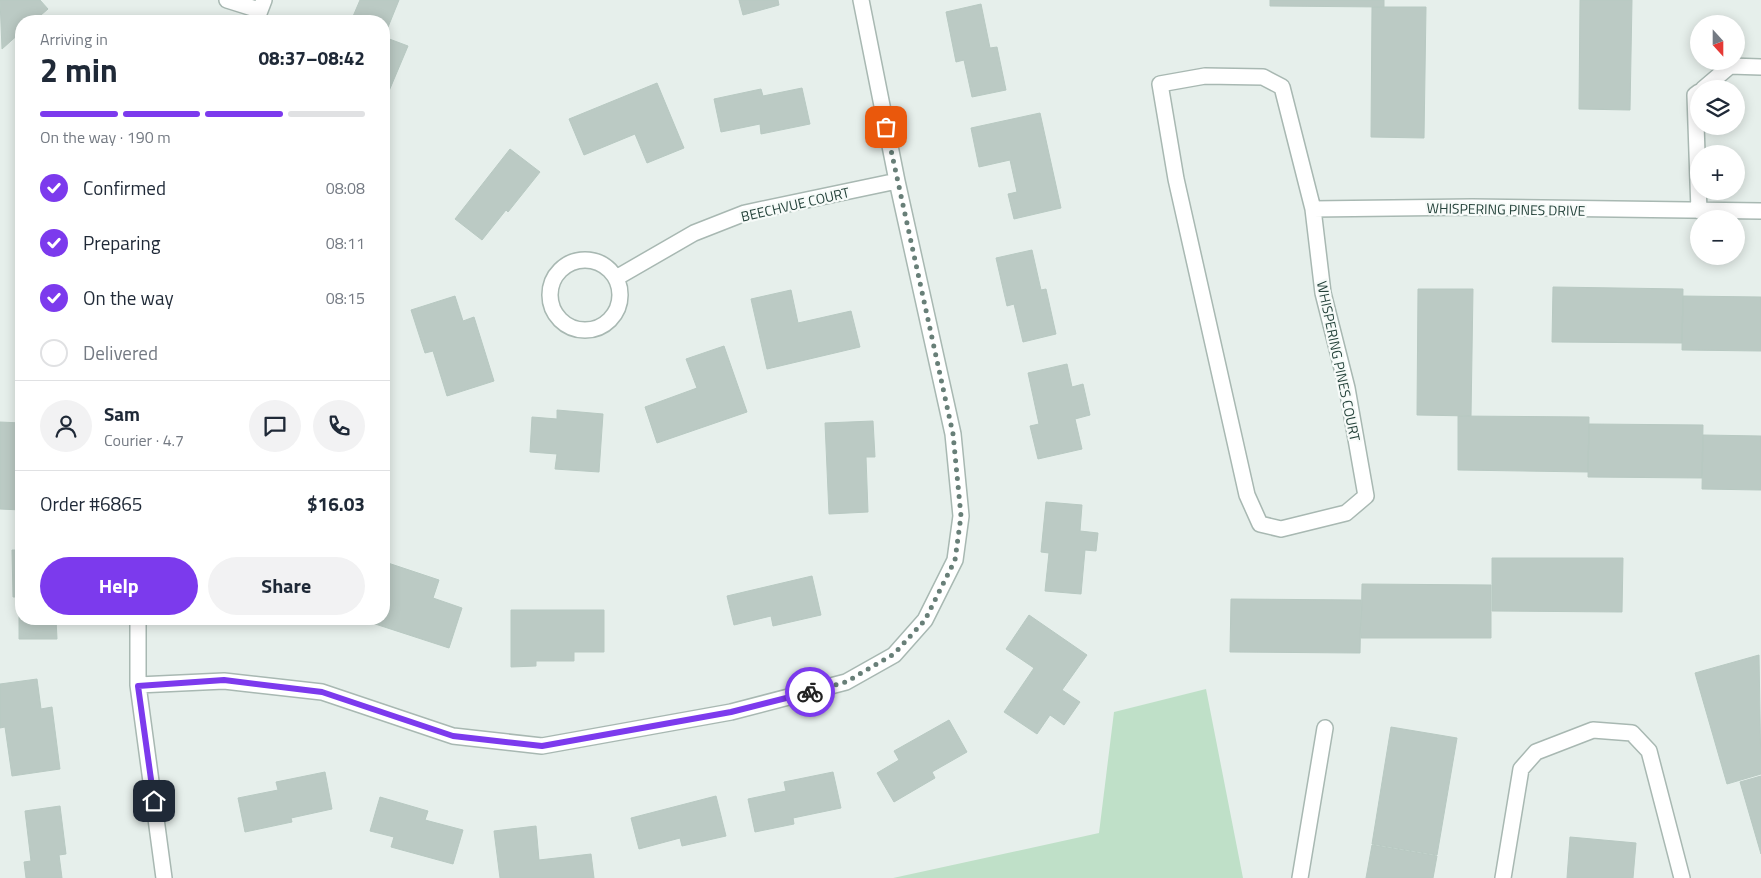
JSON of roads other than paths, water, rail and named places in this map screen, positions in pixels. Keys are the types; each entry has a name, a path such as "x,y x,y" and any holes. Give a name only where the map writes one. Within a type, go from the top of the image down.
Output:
{"street":[{"path":"227,0 260,10"},
{"path":"138,686 224,680 322,692 453,736 542,746 731,712 837,685 846,682 894,654 925,620 955,560 961,516 953,434 897,181 861,0"},
{"path":"1714,80 1730,66 1761,66"},
{"name":"WHISPERING PINES COURT","path":"1204,76 1263,78 1282,87 1313,209 1323,293 1347,388 1366,496 1346,513 1280,530 1260,524 1247,496 1178,189 1160,84 1204,76"},
{"path":"1697,135 1699,210"},
{"name":"BEECHVUE COURT","path":"616,278 694,233 745,213 897,181"},
{"name":"WHISPERING PINES DRIVE","path":"1313,209 1472,207 1690,211"},
{"name":"WHISPERING PINES DRIVE","path":"1745,212 1761,212"},
{"path":"588,260 599,263 609,269 616,278 620,289 620,300 617,312 605,324 589,330 578,330 558,318 552,308 551,285 557,274 565,266 576,261 588,260"},
{"path":"138,625 138,686 164,878"},
{"path":"1300,878 1325,728"},
{"path":"1503,878 1521,769 1536,752 1593,730 1632,733 1649,751 1682,878"}]}
